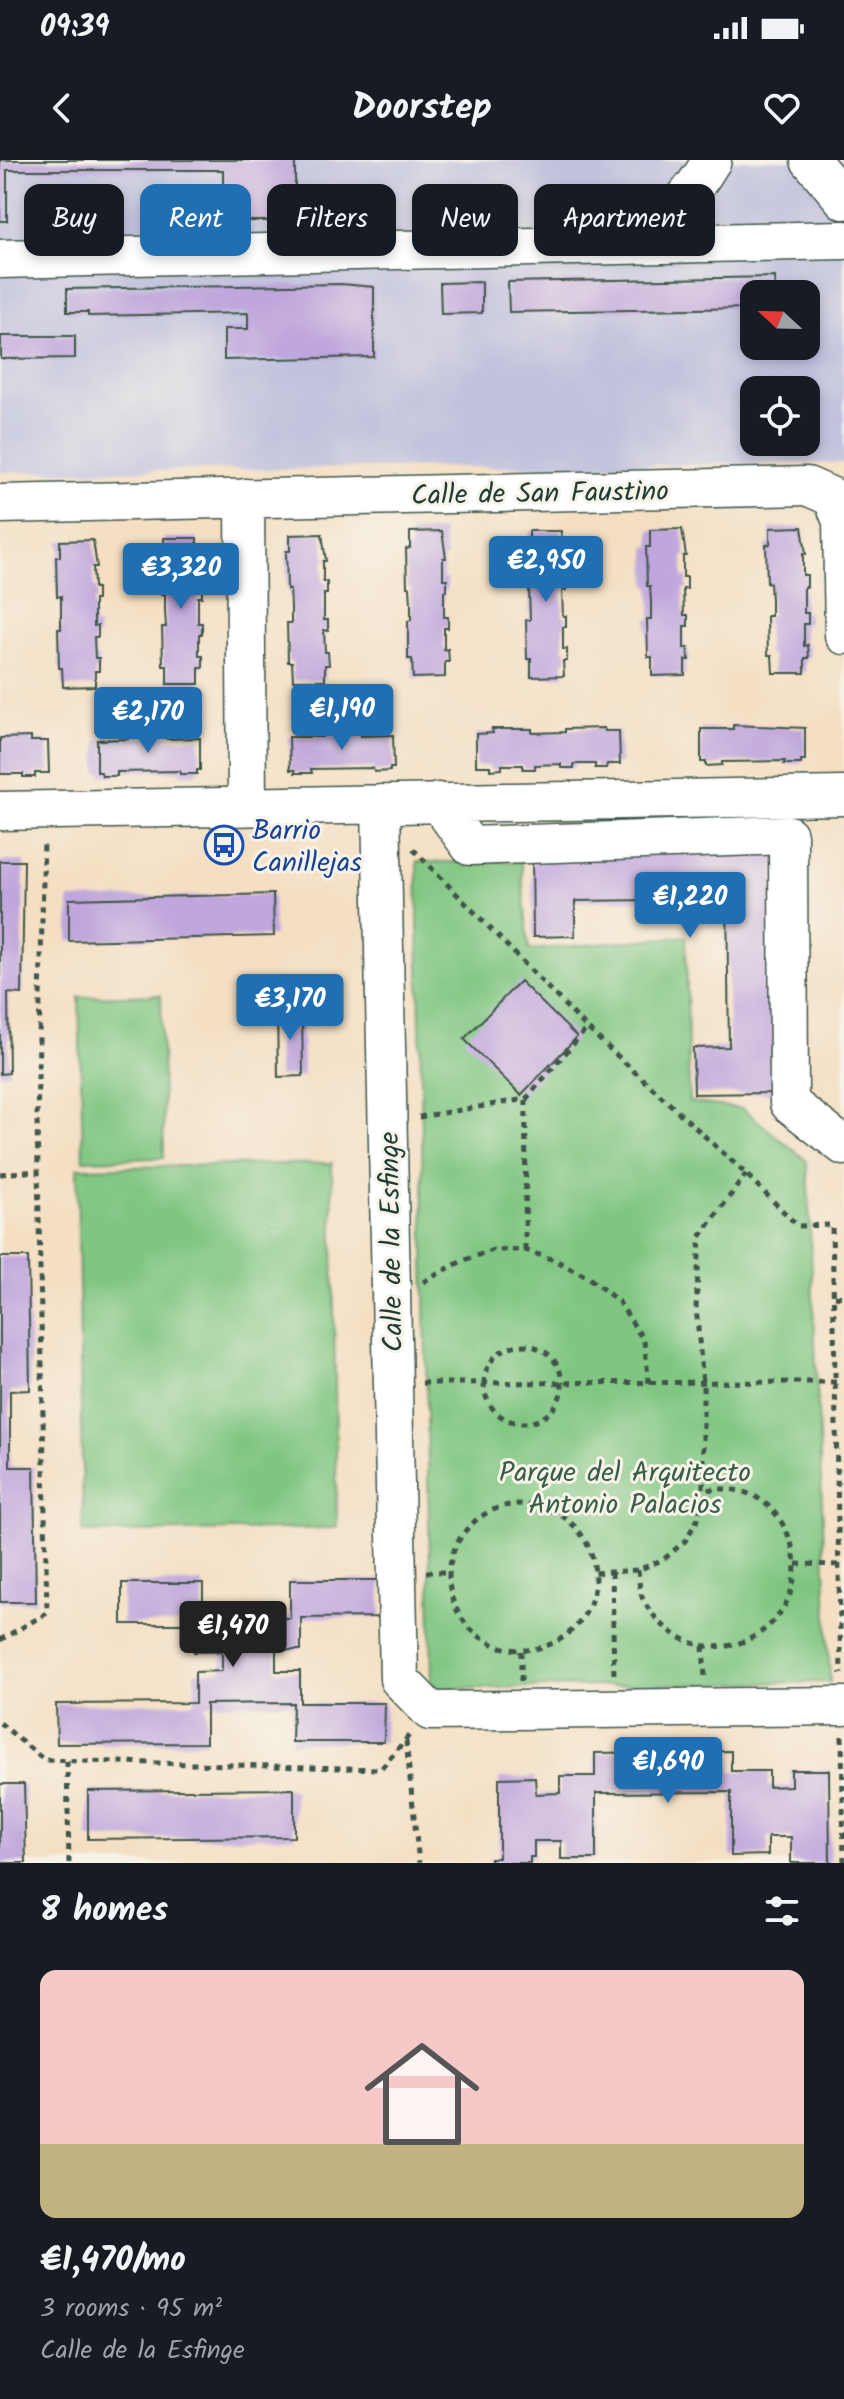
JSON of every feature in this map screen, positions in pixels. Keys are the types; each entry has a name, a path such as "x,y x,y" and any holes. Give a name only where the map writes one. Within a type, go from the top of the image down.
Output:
{"street":[{"path":"694,184 712,160"},
{"path":"810,160 844,200"},
{"path":"715,244 844,240"},
{"path":"0,259 534,249"},
{"name":"Calle de San Faustino","path":"0,504 807,486 832,497 842,521 844,635"},
{"path":"245,498 247,806"},
{"path":"0,811 844,796"},
{"path":"438,802 470,846 788,835 789,1103 844,1146"},
{"name":"Calle de la Esfinge","path":"381,804 399,1679 430,1711"},
{"path":"430,1711 843,1706"}],"path":[{"path":"0,1640 47,1613 38,1171 44,811"},
{"path":"404,839 587,1028 798,1226 832,1225 842,1565 844,1863"},
{"path":"411,1119 526,1099 587,1028"},
{"path":"525,1250 526,1099"},
{"path":"0,1174 38,1171"},
{"path":"595,1573 638,1570 664,1559 685,1541 699,1517 703,1490 703,1384 696,1307 700,1237 746,1174"},
{"path":"415,1287 462,1261 493,1250 525,1250 557,1261 589,1278 619,1302 644,1341 649,1384"},
{"path":"835,1296 844,1297"},
{"path":"529,1346 552,1359 562,1383 560,1396 546,1415 522,1423 499,1415 485,1396 484,1383 486,1370 493,1359 504,1350 529,1346"},
{"path":"417,1383 837,1382"},
{"path":"638,1570 641,1595 655,1619 677,1637 703,1646 726,1646 749,1640 769,1627 784,1609 793,1588 796,1564 790,1537 776,1513 755,1496 728,1487 703,1490"},
{"path":"510,1504 535,1504 558,1512 577,1528 590,1549 595,1573 592,1596 583,1618 566,1635 545,1646 521,1650 498,1646 477,1635 461,1617 451,1595 449,1572 455,1548 468,1527 487,1512 510,1504"},
{"path":"796,1564 842,1565"},
{"path":"419,1573 449,1572"},
{"path":"612,1572 614,1679"},
{"path":"703,1646 705,1678"},
{"path":"521,1650 521,1696"},
{"path":"0,1723 44,1760 381,1769 430,1711"},
{"path":"406,1740 419,1863"},
{"path":"67,1761 69,1863"}],"shaded area":[{"path":"0,160 844,160 844,463 0,472"}],"green space":[{"name":"Parque del Arquitecto Antonio Palacios","path":"417,862 521,862 529,950 686,936 689,1102 743,1109 807,1161 830,1682 432,1689"},
{"path":"161,995 164,1158 83,1160 79,997"},
{"path":"332,1163 337,1528 83,1533 77,1168"}],"building":[{"path":"0,160 295,160 295,184 267,184 267,221 251,221 251,184 223,184 223,170 7,170 7,221 0,221"},
{"path":"775,277 775,280 740,280 740,308 509,312 508,282"},
{"path":"482,282 482,313 441,314 440,283"},
{"path":"341,284 374,287 374,357 224,360 224,329 248,329 248,313 88,316 88,312 67,312 67,289"},
{"path":"1,336 75,336 75,358 1,359"},
{"path":"802,527 806,554 803,554 803,575 807,575 804,613 808,613 808,624 804,624 804,646 808,645 809,658 805,658 805,673 773,673 772,655 768,655 767,616 771,616 771,600 770,583 767,583 766,545 770,544 770,528"},
{"path":"682,529 686,556 683,556 683,577 687,577 687,589 683,589 684,615 688,615 688,626 684,626 684,648 688,648 689,660 685,660 685,675 652,676 652,657 648,657 647,619 651,619 651,602 650,586 647,586 646,547 650,547 650,530"},
{"path":"442,531 446,558 443,558 443,579 447,579 444,617 448,617 448,628 444,628 444,650 448,649 449,662 445,662 445,677 413,678 412,659 408,659 411,604 410,587 407,587 406,549 410,548 410,532"},
{"path":"529,531 561,531 565,557 561,557 562,578 566,578 566,590 562,591 563,616 566,616 563,649 567,649 567,661 563,661 564,676 531,677 531,659 527,659 526,620 530,620 529,587 525,587 525,548 529,548"},
{"path":"322,534 326,561 323,561 323,582 327,582 324,620 328,620 328,631 324,630 325,652 328,652 329,665 325,665 325,680 293,680 292,662 288,662 287,623 291,623 291,607 290,590 287,590 286,551 290,551 290,535"},
{"path":"164,538 197,538 201,564 197,565 198,585 202,585 202,597 198,597 198,623 202,623 199,656 203,656 199,684 167,684 167,666 163,666 162,627 166,627 160,555 164,555"},
{"path":"93,540 97,567 93,567 94,588 97,588 94,626 98,625 98,637 94,637 99,671 95,671 95,686 63,687 62,668 59,668 61,596 57,597 56,557 60,557 60,541"},
{"path":"733,725 805,728 805,760 801,760 801,764 784,764 785,761 722,762 722,765 706,766 706,762 701,762 701,729 733,729"},
{"path":"604,728 605,731 619,731 620,764 607,764 606,768 595,768 595,764 574,764 574,768 561,768 561,764 535,765 535,769 523,769 523,765 502,765 502,769 490,770 490,766 476,766 476,734 493,733 492,729 532,729 532,733"},
{"path":"322,732 393,735 394,768 374,772 373,768 311,769 312,773 290,770 289,737 322,737"},
{"path":"168,735 167,739 200,738 200,770 197,774 180,774 180,771 117,772 117,776 102,776 101,772 97,772 97,740"},
{"path":"31,737 31,741 48,741 49,773 35,773 35,777 0,774 0,738"},
{"path":"774,852 777,1093 694,1094 693,1048 729,1047 727,899 575,901 575,936 533,937 532,855"},
{"path":"0,861 24,861 22,994 8,993 9,1073 0,1074"},
{"path":"273,894 274,936 69,941 69,899"},
{"path":"520,981 577,1037 521,1095 464,1039"},
{"path":"277,1008 302,1008 303,1076 278,1077"},
{"path":"0,1257 28,1257 30,1390 10,1391 10,1467 34,1467 36,1602 0,1602"},
{"path":"290,1580 381,1580 381,1617 301,1618 301,1650 276,1650 276,1671 300,1671 300,1703 385,1703 384,1742 292,1742 293,1703 206,1704 206,1743 57,1744 56,1704 195,1703 195,1672 222,1671 222,1652 194,1652 194,1624 122,1624 122,1583 203,1583 203,1618 290,1618"},
{"path":"731,1751 731,1771 769,1771 769,1787 791,1786 791,1770 829,1770 830,1863 791,1863 791,1837 768,1837 768,1855 731,1856 731,1792 596,1793 596,1859 561,1859 561,1841 534,1841 534,1857 530,1857 530,1863 490,1863 490,1858 499,1858 499,1778 535,1777 536,1794 560,1793 560,1776 595,1776 595,1753"},
{"path":"0,1784 24,1784 26,1863 0,1863"},
{"path":"294,1789 294,1837 88,1839 88,1791"}],"place":[{"name":"Barrio Canillejas","path":"224,845"}]}
